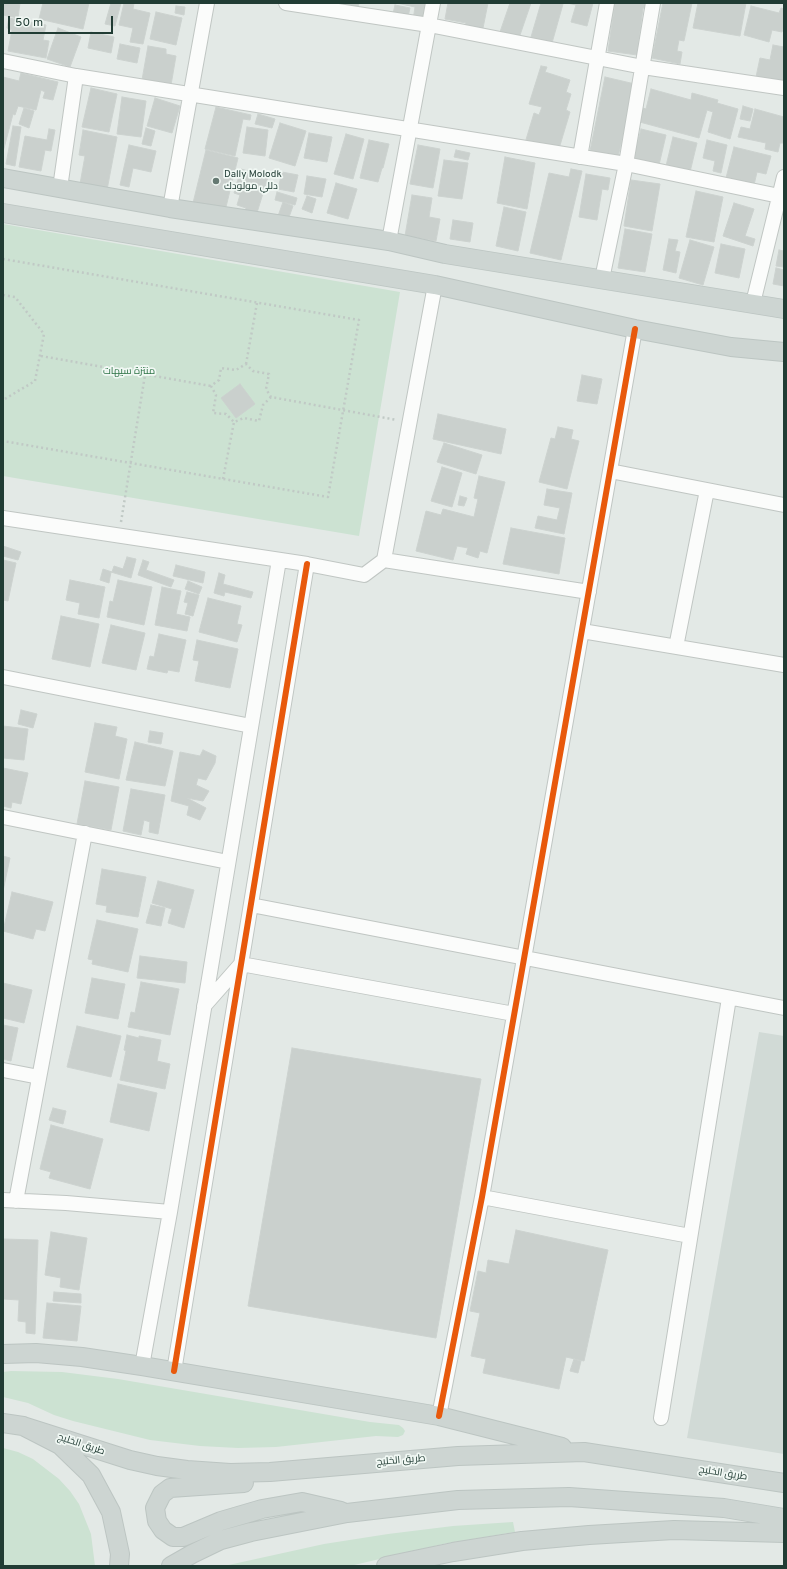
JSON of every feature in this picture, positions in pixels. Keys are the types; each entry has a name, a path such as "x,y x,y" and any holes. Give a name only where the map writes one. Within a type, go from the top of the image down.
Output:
{"main road":[{"path":"3,178 170,208 389,241 445,254 784,309"},
{"path":"3,213 435,285 635,329 731,347 784,352"},
{"path":"3,1354 36,1353 74,1356 174,1371 438,1416 584,1452"},
{"path":"3,1423 22,1426 60,1445 91,1475 111,1512 120,1554 119,1566"},
{"name":"طريق الخليج","path":"22,1426 130,1460 187,1470 230,1473 270,1472 345,1467 458,1456 584,1452 784,1484"},
{"path":"345,1467 300,1478 170,1488 162,1494 155,1508 157,1521 163,1530 174,1537 183,1537 221,1521 262,1509 302,1502 347,1513"},
{"path":"171,1566 221,1540 251,1532 347,1513 458,1500 569,1497 724,1508 784,1518"},
{"path":"386,1566 522,1541 589,1535 674,1530 784,1533"}],"street":[{"path":"170,208 206,3"},
{"path":"286,3 429,25 643,67 784,88"},
{"path":"389,241 433,3"},
{"path":"580,157 607,3"},
{"path":"602,279 626,164 654,3"},
{"path":"3,60 76,76 626,164 782,196"},
{"path":"60,188 76,76"},
{"path":"753,303 782,196 784,177"},
{"path":"3,518 307,564 364,575 384,560 435,285"},
{"path":"438,1416 482,1197 635,329"},
{"path":"610,471 784,505"},
{"path":"676,647 707,490"},
{"path":"142,1366 170,1212 279,560"},
{"path":"384,560 589,592"},
{"path":"174,1371 307,564"},
{"path":"582,631 784,665"},
{"path":"3,678 251,726"},
{"path":"3,816 228,862"},
{"path":"85,833 39,1077 10,1201 66,1203 170,1212"},
{"path":"251,905 784,1008"},
{"path":"204,1006 241,964"},
{"path":"241,964 514,1014"},
{"path":"661,1418 729,998"},
{"path":"3,1070 39,1077"},
{"path":"482,1197 690,1236"}],"path":[{"path":"3,259 359,320 328,497 3,441"},
{"path":"3,295 15,297 44,334 35,381 3,400"},
{"path":"41,356 211,386 219,380 221,368 236,370 246,364 257,303"},
{"path":"246,364 253,371 269,374 266,389 271,397 410,422"},
{"path":"118,535 145,375"},
{"path":"211,386 216,395 213,413 226,414 234,422"},
{"path":"234,422 244,418 259,420 263,405 271,397"},
{"path":"223,479 234,422"}],"shaded area":[{"path":"759,1032 784,1036 784,1454 687,1438"}],"green space":[{"name":"منتزة سيهات","path":"3,224 400,292 359,536 3,476"},
{"path":"3,1372 62,1372 118,1379 370,1422 399,1425 405,1431 403,1435 398,1437 376,1436 276,1447 238,1448 200,1446 150,1440 73,1421 54,1415 28,1403 3,1397"},
{"path":"3,1448 18,1452 33,1459 59,1479 70,1491 79,1504 91,1534 95,1566 3,1566"},
{"path":"513,1522 515,1532 443,1544 350,1566 224,1566 324,1544 388,1534 453,1526"}],"building":[{"path":"3,3 20,3 18,18 3,15"},
{"path":"43,3 89,3 83,29 39,19"},
{"path":"111,3 121,3 115,26 105,24"},
{"path":"124,3 134,3 133,9 150,13 143,44 130,42 133,28 119,25"},
{"path":"329,3 359,3 357,11"},
{"path":"397,3 426,3 422,22 413,20 415,7"},
{"path":"448,3 488,3 482,33 464,29 466,23 445,19"},
{"path":"510,3 531,3 519,38 500,32"},
{"path":"541,3 563,4 552,43 531,37"},
{"path":"567,3 593,3 587,26 571,22 576,5"},
{"path":"615,3 646,3 645,8 643,8 637,55 608,51"},
{"path":"663,3 692,3 684,41 679,40 677,51 682,52 680,64 652,58"},
{"path":"698,3 746,3 740,36 693,28"},
{"path":"395,5 410,8 407,21 392,18"},
{"path":"176,6 185,7 184,15 175,13"},
{"path":"751,6 779,13 781,8 784,9 784,25 782,32 772,30 769,42 744,35"},
{"path":"156,12 182,18 176,45 150,39"},
{"path":"9,18 46,25 43,40 49,41 46,58 8,51 12,30 7,28"},
{"path":"58,28 81,37 70,67 47,59"},
{"path":"91,32 114,37 111,53 88,48"},
{"path":"120,44 140,48 137,63 117,59"},
{"path":"773,45 784,47 784,83 756,77 760,58 770,60"},
{"path":"148,46 166,49 166,54 176,56 171,85 142,80"},
{"path":"541,66 547,67 545,72 570,80 566,92 571,94 566,110 570,112 558,152 525,143 534,113 539,115 542,107 529,104"},
{"path":"21,73 58,82 53,100 43,98 45,92 41,90 36,110 18,106 15,115 13,114 3,152 3,77 19,81"},
{"path":"605,77 635,84 618,157 590,151"},
{"path":"91,88 117,94 109,132 82,127"},
{"path":"651,89 691,100 692,93 718,100 717,103 738,109 730,139 708,132 713,112 707,110 699,138 636,121 640,107 646,109"},
{"path":"122,97 146,101 141,137 117,134"},
{"path":"155,98 180,106 172,133 147,126"},
{"path":"743,106 753,109 750,121 740,119"},
{"path":"216,107 251,115 250,120 243,119 235,156 205,149"},
{"path":"24,108 34,111 29,128 19,124"},
{"path":"755,109 784,117 784,143 780,143 778,152 765,149 766,143 738,137 741,127 750,129"},
{"path":"258,114 275,119 272,128 255,124"},
{"path":"280,123 306,131 295,166 269,158"},
{"path":"13,126 21,127 15,166 6,164"},
{"path":"247,127 268,130 265,156 243,153"},
{"path":"146,128 155,131 151,146 142,144"},
{"path":"49,129 55,130 51,151 45,150 41,171 19,167 25,136 47,140"},
{"path":"641,129 666,135 659,165 633,160"},
{"path":"83,130 117,137 107,190 80,184 85,156 79,155"},
{"path":"309,133 332,137 327,162 304,158"},
{"path":"346,134 364,139 353,179 334,174"},
{"path":"673,137 697,143 690,172 666,166"},
{"path":"369,140 389,144 378,182 360,178"},
{"path":"707,140 727,145 721,173 713,171 715,161 703,158"},
{"path":"129,145 156,151 151,172 133,168 129,187 120,185"},
{"path":"418,145 440,149 433,188 410,184"},
{"path":"734,147 771,156 766,174 757,172 754,185 726,178"},
{"name":"Dally Molodk دللي مولودك","path":"206,150 238,158 225,211 193,203"},
{"path":"456,150 470,153 468,160 454,157"},
{"path":"505,157 535,163 527,209 497,203"},
{"path":"444,160 468,163 462,199 438,196"},
{"path":"241,169 268,177 256,216 245,212 246,208 237,205 240,195 234,193"},
{"path":"571,169 582,171 561,260 530,253 549,173 569,177"},
{"path":"282,172 298,175 294,192 278,189"},
{"path":"586,174 610,178 608,190 602,189 597,220 579,217"},
{"path":"307,176 326,179 322,197 304,194"},
{"path":"631,180 660,184 652,231 624,226"},
{"path":"336,183 357,189 348,219 327,213"},
{"path":"696,191 723,197 714,242 686,237"},
{"path":"277,192 297,198 295,205 275,200"},
{"path":"412,195 432,198 429,217 440,219 436,241 405,236"},
{"path":"307,196 316,199 312,213 302,209"},
{"path":"283,202 293,206 288,220 278,216"},
{"path":"734,203 754,209 745,236 755,239 753,246 723,236"},
{"path":"504,207 526,212 518,251 496,246"},
{"path":"453,220 473,223 470,242 450,239"},
{"path":"625,229 652,234 645,272 618,268"},
{"path":"669,239 678,240 675,251 680,252 676,273 663,270"},
{"path":"690,240 714,247 703,285 679,278"},
{"path":"721,244 745,249 739,278 715,273"},
{"path":"779,250 784,251 784,267 776,266"},
{"path":"776,268 784,270 784,286 773,284"},
{"path":"582,375 602,379 597,404 577,401"},
{"path":"240,384 255,404 236,418 221,398"},
{"path":"438,414 506,429 501,454 433,439"},
{"path":"558,427 573,430 571,439 579,441 567,489 539,482 551,438 555,439"},
{"path":"444,443 482,455 476,474 437,462"},
{"path":"442,467 462,473 452,507 431,501"},
{"path":"479,476 505,482 487,553 480,551 478,558 466,554 468,548 457,546 453,560 416,551 426,511 441,515 443,509 474,517 478,499 474,498"},
{"path":"547,489 572,493 564,534 535,528 538,516 557,520 560,508 544,505"},
{"path":"460,496 467,498 464,506 458,505"},
{"path":"511,528 565,538 559,574 503,564"},
{"path":"3,546 21,552 18,560 3,556"},
{"path":"127,557 136,559 131,578 111,572 109,583 100,580 103,569 112,572 114,566 123,569"},
{"path":"3,560 16,563 8,601 3,600"},
{"path":"143,560 149,562 146,570 174,580 171,587 138,575"},
{"path":"176,565 205,572 203,583 173,576"},
{"path":"219,573 225,575 223,584 253,592 251,598 225,592 224,596 214,593"},
{"path":"70,580 105,587 99,618 78,614 80,603 66,600"},
{"path":"118,580 152,587 144,625 107,617 110,601 113,602"},
{"path":"188,581 202,587 199,594 185,589"},
{"path":"162,587 181,591 176,614 190,617 187,631 155,625"},
{"path":"187,592 199,595 193,616 185,614 188,603 184,602"},
{"path":"208,598 241,606 237,624 242,625 237,642 199,632"},
{"path":"61,616 99,624 90,667 52,659"},
{"path":"111,625 145,633 136,670 102,663"},
{"path":"159,634 186,640 179,672 168,670 167,673 147,669 150,656 154,657"},
{"path":"197,640 238,649 230,688 195,681 199,661 193,660"},
{"path":"21,710 37,714 33,728 18,724"},
{"path":"95,723 117,727 115,736 127,739 119,779 85,772"},
{"path":"3,726 28,729 24,760 3,758"},
{"path":"150,731 163,733 161,744 148,742"},
{"path":"135,742 173,751 165,786 126,780"},
{"path":"203,750 216,756 215,763 206,780 198,778 196,785 209,791 203,801 187,798 206,808 200,820 187,815 189,806 171,801 180,752 200,756"},
{"path":"3,768 28,773 21,804 12,802 11,808 3,806"},
{"path":"85,781 119,787 111,830 77,824"},
{"path":"131,789 165,795 158,834 149,832 150,822 144,820 141,835 123,831"},
{"path":"3,856 10,858 3,891"},
{"path":"102,869 146,877 138,917 106,912 107,906 96,904"},
{"path":"158,881 194,890 184,928 168,923 172,909 152,903"},
{"path":"12,892 53,902 45,931 36,929 33,939 3,931"},
{"path":"151,905 165,908 161,926 146,923"},
{"path":"97,920 138,929 128,972 92,964 93,960 88,959"},
{"path":"140,956 187,962 185,983 137,978"},
{"path":"92,978 125,984 118,1019 85,1013"},
{"path":"141,982 179,989 170,1035 128,1027 131,1012 135,1013"},
{"path":"3,983 32,990 24,1023 3,1018"},
{"path":"3,1025 18,1028 11,1061 3,1059"},
{"path":"77,1026 121,1036 111,1077 67,1067"},
{"path":"127,1035 139,1038 139,1036 161,1040 157,1061 170,1064 165,1089 120,1080 126,1051 124,1050"},
{"path":"292,1048 481,1079 436,1338 248,1306"},
{"path":"118,1084 157,1093 149,1131 110,1122"},
{"path":"53,1108 66,1111 63,1124 49,1120"},
{"path":"51,1125 103,1139 90,1189 49,1178 51,1172 40,1169"},
{"path":"516,1230 608,1250 584,1361 566,1357 559,1389 483,1373 486,1359 471,1356 480,1313 470,1311 478,1271 486,1273 488,1260 509,1264"},
{"path":"51,1232 87,1238 79,1290 60,1287 61,1278 45,1275"},
{"path":"3,1239 38,1240 35,1334 26,1333 26,1322 18,1321 19,1300 3,1299"},
{"path":"54,1292 81,1294 81,1303 53,1301"},
{"path":"47,1303 81,1306 77,1341 43,1338"},
{"path":"574,1359 581,1361 578,1373 570,1371"}],"cycle path":[{"path":"439,1416 482,1197 635,329"},
{"path":"174,1371 307,564"}],"place":[{"name":"Dally Molodk دللي مولودك","path":"216,181"}]}
